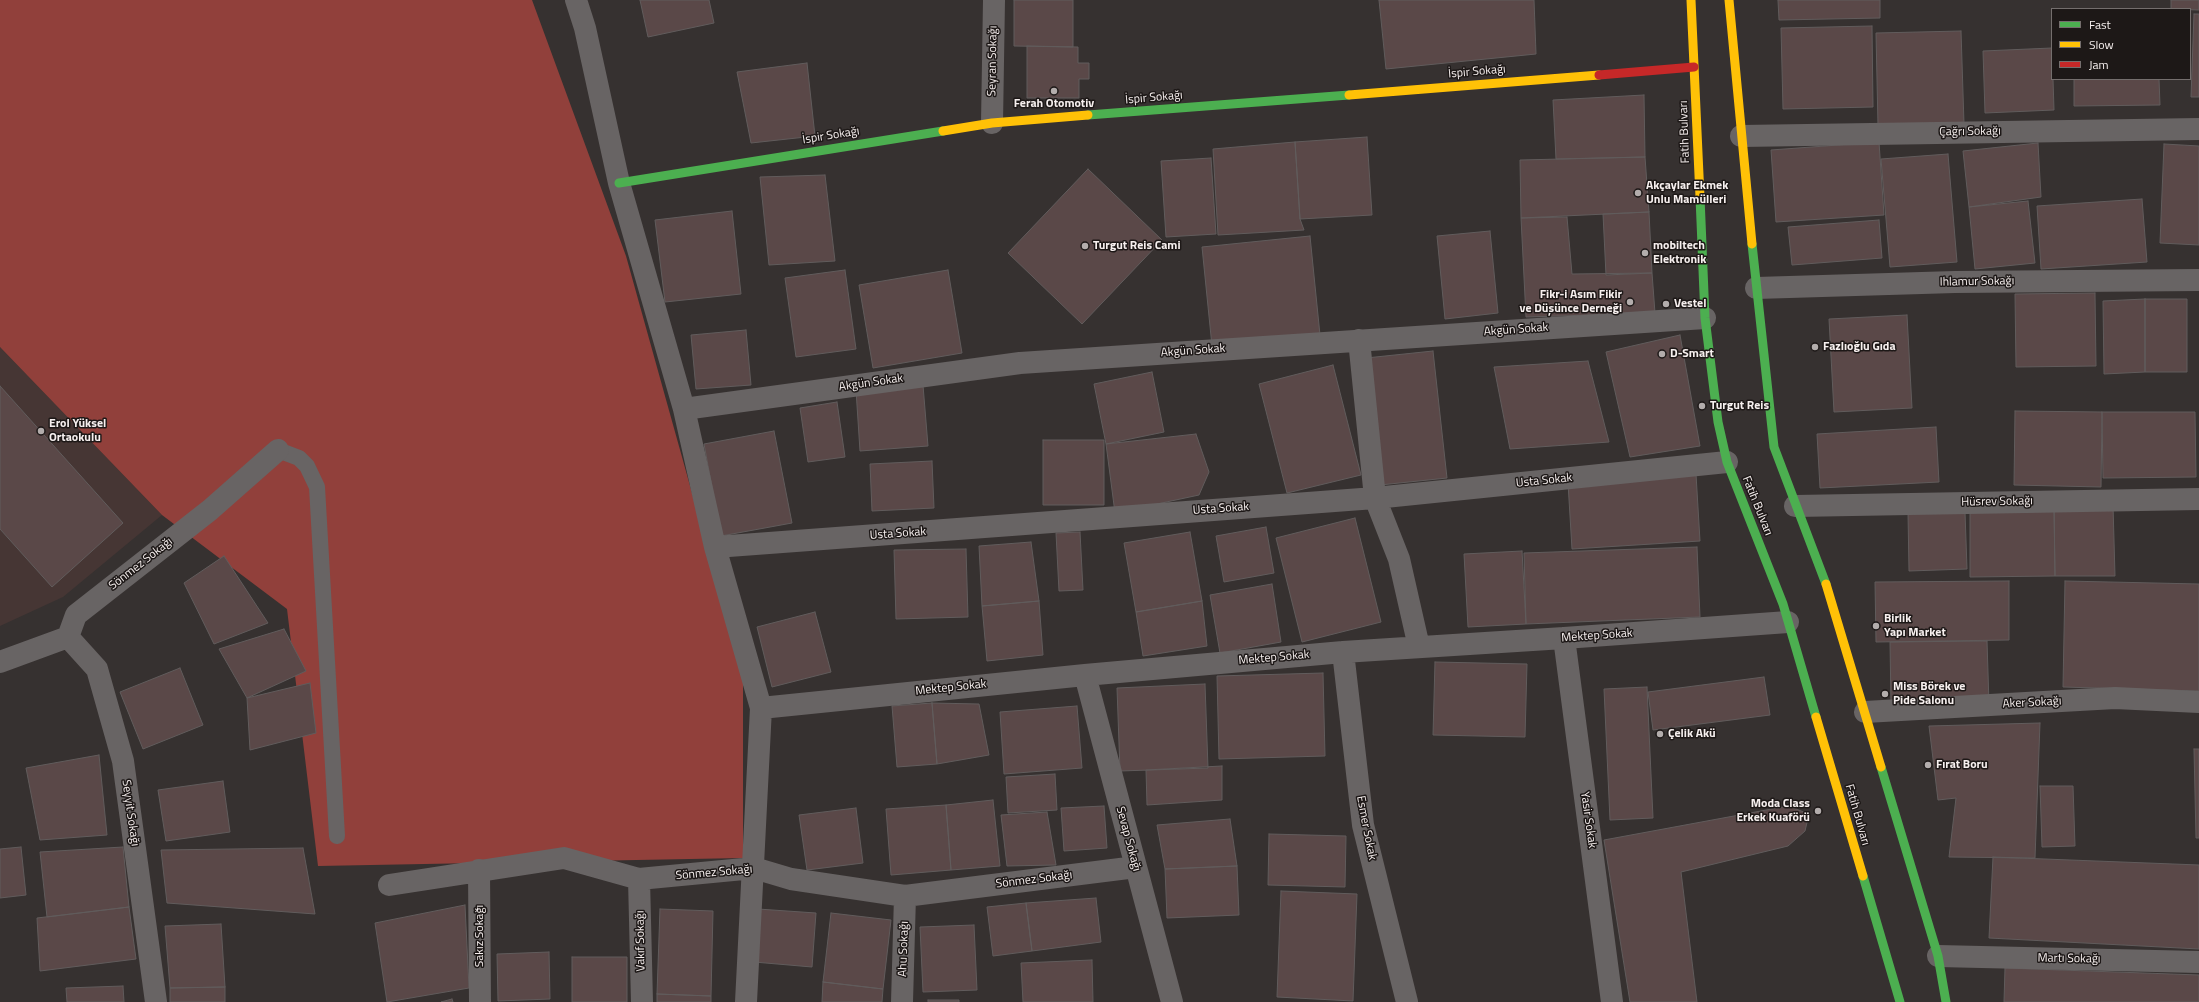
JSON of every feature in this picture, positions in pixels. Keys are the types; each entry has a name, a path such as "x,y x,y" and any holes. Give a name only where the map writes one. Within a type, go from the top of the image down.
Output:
{"main road":[{"name":"Fatih Bulvarı","path":"1691,0 1705,318 1718,422 1727,462 1788,622 1900,1002"},
{"path":"1729,0 1756,288 1774,447 1829,593 1938,956 1946,1002"},
{"name":"İspir Sokağı","path":"619,183 992,123 1694,67"}],"street":[{"path":"576,0 585,28 619,183 684,409 715,547 761,708 746,1002"},
{"name":"Seyran Sokağı","path":"992,123 994,0"},
{"name":"Çağrı Sokağı","path":"1741,136 2199,129"},
{"name":"Ihlamur Sokağı","path":"1756,288 1955,282 2199,280"},
{"name":"Akgün Sokak","path":"684,409 1020,363 1705,318"},
{"path":"1359,340 1374,498 1399,559 1419,647"},
{"name":"Sönmez Sokağı","path":"68,637 76,615 210,510 278,450"},
{"name":"Usta Sokak","path":"715,547 1374,498 1727,462"},
{"name":"Hüsrev Sokağı","path":"1795,506 2199,499"},
{"name":"Mektep Sokak","path":"761,708 1085,675 1344,652 1788,622"},
{"path":"0,662 68,637"},
{"name":"Seyyit Sokağı","path":"68,637 97,669 123,761 156,1002"},
{"name":"Yasir Sokak","path":"1564,638 1612,1002"},
{"name":"Esmer Sokak","path":"1344,652 1363,825 1407,1002"},
{"name":"Sevap Sokağı","path":"1085,675 1172,1002"},
{"name":"Aker Sokağı","path":"1865,712 2115,698 2199,702"},
{"name":"Sönmez Sokağı","path":"389,885 564,858 639,880 754,868 791,879 905,896 1136,868"},
{"name":"Sakız Sokağı","path":"479,870 480,1002"},
{"name":"Vakıf Sokağı","path":"639,880 642,1002"},
{"name":"Ahu Sokağı","path":"902,1002 905,896"},
{"name":"Martı Sokağı","path":"1938,956 2199,962"}],"lane":[{"path":"278,450 299,458 307,466 317,487 337,836"}],"shaded area":[{"path":"0,0 532,0 626,256 743,676 743,858 318,866 287,609 162,515 0,347"},
{"name":"Erol Yüksel Ortaokulu","path":"0,347 162,515 63,597 0,626"}],"building":[{"path":"640,0 709,0 714,23 648,37"},
{"path":"1014,0 1073,0 1073,47 1014,46"},
{"path":"1379,0 1534,0 1536,54 1386,69"},
{"path":"1778,0 1880,0 1880,18 1779,20"},
{"path":"2171,0 2199,0 2199,10 2191,10 2191,8 2171,8"},
{"path":"2194,14 2199,14 2199,97 2191,97"},
{"path":"1872,26 1873,107 1783,109 1781,28"},
{"path":"1961,31 1964,124 1878,126 1876,33"},
{"path":"1027,46 1078,47 1078,63 1089,63 1089,79 1079,79 1079,98 1027,98"},
{"path":"2051,48 2051,80 2053,80 2054,110 1985,113 1983,51"},
{"path":"807,63 815,136 751,143 737,72"},
{"path":"2074,80 2159,80 2160,105 2074,106"},
{"path":"1644,95 1645,157 1556,159 1553,100"},
{"path":"1367,137 1372,215 1300,219 1295,142"},
{"path":"1295,142 1300,219 1304,230 1218,235 1213,149"},
{"path":"1879,142 1884,215 1776,222 1771,150"},
{"path":"2038,143 2041,197 1969,207 1963,151"},
{"path":"2164,144 2199,146 2199,245 2160,243"},
{"path":"1948,154 1957,262 1890,267 1881,159"},
{"path":"1645,157 1649,212 1521,218 1520,160"},
{"path":"1211,158 1216,234 1166,237 1161,161"},
{"name":"Turgut Reis Cami","path":"1088,169 1162,240 1082,324 1008,253"},
{"path":"825,175 835,261 769,265 760,177"},
{"path":"2142,199 2147,262 2041,269 2037,206"},
{"path":"2028,201 2035,263 1975,269 1969,207"},
{"path":"732,211 741,294 665,302 655,220"},
{"path":"1649,212 1652,273 1606,275 1603,214"},
{"path":"1567,217 1572,274 1652,273 1655,313 1526,317 1521,218"},
{"path":"1879,220 1882,258 1792,265 1788,227"},
{"path":"1490,231 1498,313 1445,319 1437,236"},
{"path":"1310,236 1320,335 1212,346 1202,247"},
{"path":"845,270 856,349 796,357 785,278"},
{"path":"948,270 962,353 873,368 859,285"},
{"path":"2095,293 2096,366 2016,367 2015,294"},
{"path":"2145,299 2187,299 2187,372 2145,372"},
{"path":"2145,299 2145,372 2104,374 2103,301"},
{"path":"1907,315 1912,408 1834,412 1829,319"},
{"path":"746,330 751,385 696,389 691,335"},
{"path":"1680,335 1700,446 1630,457 1606,352"},
{"path":"1433,351 1447,478 1380,485 1366,358"},
{"path":"1588,361 1609,442 1510,449 1494,367"},
{"path":"1333,365 1361,475 1287,493 1259,384"},
{"path":"1152,372 1164,432 1106,444 1094,384"},
{"path":"923,385 928,446 860,451 856,390"},
{"path":"0,386 123,523 52,587 0,529"},
{"path":"837,402 845,457 808,462 800,408"},
{"path":"2015,411 2102,412 2101,487 2014,485"},
{"path":"2102,412 2195,412 2196,477 2103,478"},
{"path":"1936,427 1939,482 1820,488 1817,434"},
{"path":"774,431 792,523 721,536 704,444"},
{"path":"1196,434 1209,472 1199,495 1115,513 1106,444"},
{"path":"1043,440 1104,440 1104,505 1043,505"},
{"path":"932,461 934,508 872,511 870,464"},
{"path":"1696,474 1700,541 1572,549 1568,483"},
{"path":"2113,505 2115,576 2055,576 2054,506"},
{"path":"1970,506 2054,506 2055,576 1970,577"},
{"path":"1965,512 1967,569 1909,571 1908,513"},
{"path":"1355,518 1381,622 1302,642 1276,538"},
{"path":"1266,527 1274,573 1224,582 1216,536"},
{"path":"1080,532 1083,590 1059,591 1056,533"},
{"path":"1190,532 1202,601 1136,612 1124,543"},
{"path":"1031,542 1039,601 982,606 979,546"},
{"path":"1697,547 1700,617 1526,624 1524,553"},
{"path":"966,549 968,617 896,619 894,550"},
{"path":"1522,551 1526,624 1468,627 1464,554"},
{"path":"224,556 268,623 214,644 184,583"},
{"path":"2009,581 2009,640 1876,642 1875,582"},
{"path":"2065,581 2199,584 2199,691 2063,687"},
{"path":"1272,584 1281,642 1220,653 1210,595"},
{"path":"1039,601 1043,655 987,661 982,606"},
{"path":"1202,601 1207,646 1143,656 1136,612"},
{"path":"815,612 831,672 772,687 757,627"},
{"path":"284,629 306,671 247,698 219,649"},
{"path":"1987,641 1989,704 1891,705 1890,642"},
{"path":"1435,662 1527,664 1525,737 1433,735"},
{"path":"180,668 203,725 143,749 120,692"},
{"path":"1323,673 1325,756 1219,759 1217,676"},
{"path":"1764,677 1770,715 1653,730 1648,692"},
{"path":"310,683 316,733 250,750 247,698"},
{"path":"1205,684 1208,768 1120,771 1117,688"},
{"path":"1647,687 1653,818 1610,820 1604,689"},
{"path":"932,703 937,764 897,767 892,706"},
{"path":"932,703 979,704 989,755 937,764"},
{"path":"1077,706 1082,768 1004,774 1000,712"},
{"path":"2040,723 2035,858 1949,857 1956,798 1938,800 1929,726"},
{"path":"2194,749 2199,749 2199,838 2196,838"},
{"path":"99,755 107,835 40,840 26,768"},
{"path":"1222,766 1222,800 1147,805 1146,770"},
{"path":"1055,774 1057,810 1008,813 1006,777"},
{"path":"223,781 230,832 166,841 158,790"},
{"path":"2040,786 2073,786 2075,846 2042,847"},
{"path":"993,800 1000,866 951,870 946,805"},
{"path":"946,805 951,870 891,875 886,809"},
{"path":"1104,806 1107,848 1064,851 1061,808"},
{"path":"1788,806 1809,814 1805,831 1788,846 1681,872 1697,1002 1630,1002 1604,840"},
{"path":"856,808 863,863 807,870 799,815"},
{"path":"1047,812 1056,865 1007,866 1001,815"},
{"path":"1230,819 1237,866 1165,869 1157,825"},
{"path":"1269,834 1346,836 1345,887 1268,885"},
{"path":"21,847 26,895 0,898 0,849"},
{"path":"123,847 129,907 47,917 40,852"},
{"path":"303,848 315,914 167,903 161,850"},
{"path":"1993,857 2199,865 2199,949 1989,938"},
{"path":"1237,866 1239,915 1167,918 1165,869"},
{"path":"1281,891 1357,894 1353,1001 1277,997"},
{"path":"1096,898 1101,942 1032,951 1026,903"},
{"path":"1026,903 1032,951 993,956 987,907"},
{"path":"465,905 469,988 387,1002 375,923"},
{"path":"129,907 136,959 40,971 37,918"},
{"path":"660,909 713,911 711,996 657,994"},
{"path":"758,909 816,913 812,967 754,962"},
{"path":"831,913 891,920 883,989 823,982"},
{"path":"221,924 225,987 170,988 165,926"},
{"path":"974,925 977,990 923,992 920,927"},
{"path":"549,952 550,999 498,1001 497,954"},
{"path":"572,957 627,957 627,1002 572,1002"},
{"path":"1092,960 1093,1002 1023,1002 1021,963"},
{"path":"2005,968 2199,975 2199,1002 2004,1002"},
{"path":"823,982 883,989 882,1002 822,1002"},
{"path":"123,986 124,1002 67,1002 66,988"},
{"path":"225,987 225,1002 170,1002 170,988"},
{"path":"657,994 711,996 711,1002 657,1002"},
{"path":"452,999 453,1002 441,1002"},
{"path":"928,1000 959,1000 959,1002 928,1002"}],"traffic: fast":[{"path":"1088,115 1349,95"},
{"path":"619,183 943,131"},
{"path":"1700,197 1705,318 1718,422 1727,462 1783,604 1816,717"},
{"path":"1752,244 1774,447 1826,584"},
{"path":"1881,767 1938,956 1946,1002"},
{"path":"1863,876 1900,1002"}],"traffic: slow":[{"path":"1691,0 1700,197"},
{"path":"1729,0 1752,244"},
{"path":"1349,95 1599,75"},
{"path":"943,131 992,123 1088,115"},
{"path":"1826,584 1881,767"},
{"path":"1816,717 1863,876"}],"traffic: jam":[{"path":"1599,75 1694,67"}],"place":[{"name":"Ferah Otomotiv","path":"1054,91"},
{"name":"Akçaylar Ekmek Unlu Mamülleri","path":"1638,193"},
{"name":"Turgut Reis Cami","path":"1085,246"},
{"name":"mobiltech Elektronik","path":"1645,253"},
{"name":"Fikr-i Asım Fikir ve Düşünce Derneği","path":"1630,302"},
{"name":"Vestel","path":"1666,304"},
{"name":"Fazlıoğlu Gıda","path":"1815,347"},
{"name":"D-Smart","path":"1662,354"},
{"name":"Turgut Reis","path":"1702,406"},
{"name":"Erol Yüksel Ortaokulu","path":"41,431"},
{"name":"Birlik Yapı Market","path":"1876,626"},
{"name":"Miss Börek ve Pide Salonu","path":"1885,694"},
{"name":"Çelik Akü","path":"1660,734"},
{"name":"Fırat Boru","path":"1928,765"},
{"name":"Moda Class Erkek Kuaförü","path":"1818,811"}]}
